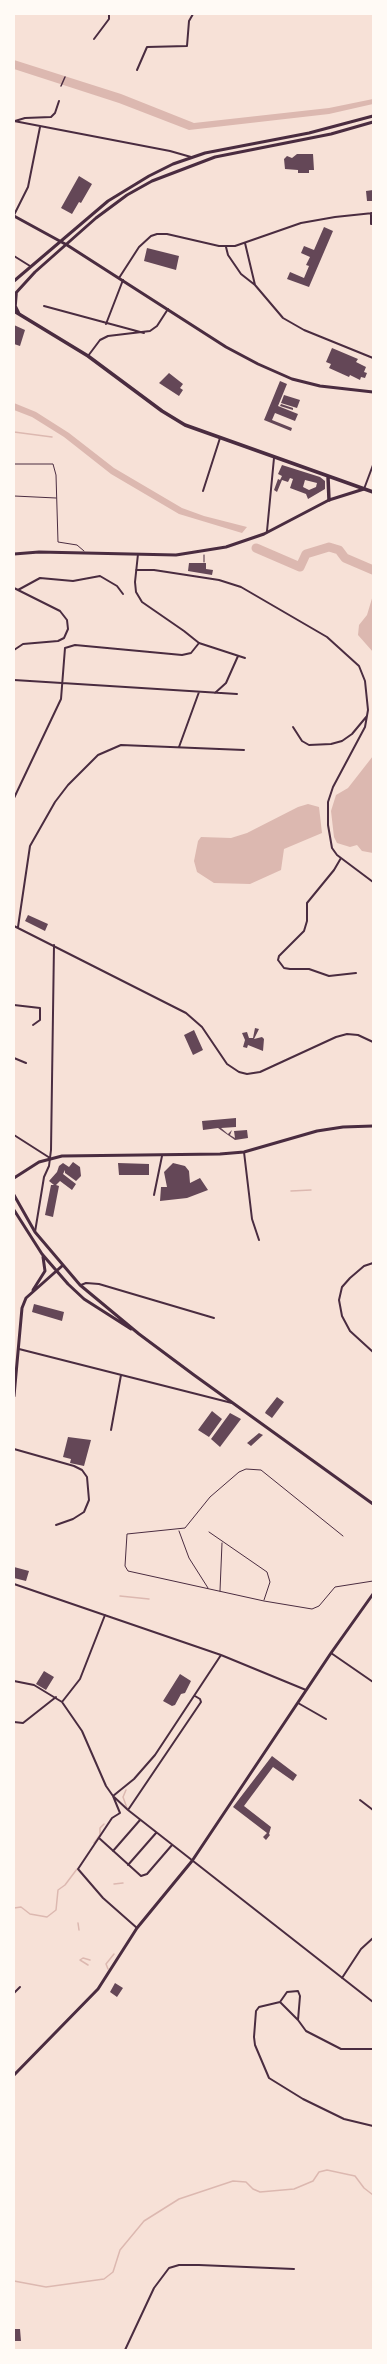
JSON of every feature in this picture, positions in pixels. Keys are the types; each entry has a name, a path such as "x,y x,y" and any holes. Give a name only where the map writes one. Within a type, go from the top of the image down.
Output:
{"main road":[{"path":"15,294 15,306 19,314"},
{"path":"14,311 88,356 162,411 185,425 274,458 373,492"},
{"path":"328,477 329,500"}],"street":[{"path":"94,39 109,20 109,14"},
{"path":"137,70 147,46 187,46 189,21 193,14"},
{"path":"61,86 65,77"},
{"path":"14,121 25,118 51,117 55,113 59,100"},
{"path":"14,281 30,266 123,190 149,176 191,157 329,129 373,116"},
{"path":"14,121 153,148 191,157"},
{"path":"15,294 35,272 96,218 127,195 152,181 194,163 234,152 331,134 373,122"},
{"path":"40,127 28,187 14,215 67,245 226,347 292,379 320,386 373,392"},
{"path":"119,278 144,242 157,234 167,234 226,247 246,243 312,220 372,213 371,224 373,224"},
{"path":"246,243 255,285"},
{"path":"226,247 231,260 241,274 255,285 274,310 291,324 373,358"},
{"path":"14,256 30,266"},
{"path":"106,324 123,280"},
{"path":"44,306 106,324 144,333"},
{"path":"88,356 100,340 108,336 144,333 157,326 168,309"},
{"path":"203,491 220,437"},
{"path":"267,531 274,458"},
{"path":"14,554 85,553 176,555 226,547 258,536 329,500 364,489 373,465"},
{"path":"138,554 136,592 142,602 184,631 199,644 245,658"},
{"path":"136,570 154,570 229,582 255,594 307,624 342,650 359,666 365,681 367,715 359,740 336,779 328,802 329,837 332,848 341,858 373,882"},
{"path":"18,590 40,578 73,581 100,576 117,586 123,594"},
{"path":"14,588 60,611 67,620 68,629 64,638 58,642 23,644 14,650"},
{"path":"14,798 61,699 64,652 69,645 182,655 191,653 199,644"},
{"path":"214,693 226,683 238,656"},
{"path":"14,680 237,694"},
{"path":"179,747 199,692"},
{"path":"293,727 302,741 309,745 331,744 342,741 352,734 367,715"},
{"path":"18,927 30,846 55,802 80,771 98,756 121,745 244,750"},
{"path":"341,858 334,870 307,903 307,921 304,931 279,956 278,960 284,968 309,969 329,976 356,973"},
{"path":"14,926 186,1013 202,1027 227,1064 239,1072 247,1074 260,1072 342,1035 358,1035 373,1042"},
{"path":"35,1232 44,1177 50,1158 54,945"},
{"path":"14,1006 40,1008 40,1020 34,1025"},
{"path":"14,1058 26,1063"},
{"path":"14,1178 33,1165 50,1158 62,1156 162,1156 244,1152 317,1131 343,1127 373,1126"},
{"path":"14,1135 50,1158"},
{"path":"244,1152 252,1220 259,1240"},
{"path":"154,1195 162,1156"},
{"path":"14,1195 35,1232 62,1266 80,1285 138,1334"},
{"path":"14,1210 42,1254 55,1270 84,1299 138,1334 373,1504"},
{"path":"14,1396 22,1308 45,1271 42,1254"},
{"path":"373,1263 364,1266 350,1278 342,1287 339,1300 342,1316 350,1331 373,1352"},
{"path":"31,1293 55,1270 62,1266"},
{"path":"80,1285 86,1283 99,1284 214,1318"},
{"path":"18,1349 232,1403"},
{"path":"111,1430 121,1375"},
{"path":"14,1449 74,1466 82,1470 87,1476 89,1500 84,1512 73,1519 56,1525"},
{"path":"14,1584 221,1655 306,1690"},
{"path":"14,2075 98,1989 137,1928 192,1862 306,1690 373,1594"},
{"path":"62,1702 80,1679 105,1615"},
{"path":"331,1653 373,1682"},
{"path":"113,1796 145,1768 195,1696 221,1655"},
{"path":"14,1681 34,1685 56,1696 82,1730 99,1771 113,1796 120,1813 112,1818 78,1871 103,1898 137,1928"},
{"path":"14,1722 23,1723 56,1696"},
{"path":"128,1810 201,1702 200,1699 195,1696"},
{"path":"298,1703 326,1720"},
{"path":"113,1796 192,1862 373,2002"},
{"path":"360,1800 373,1810"},
{"path":"113,1851 140,1820"},
{"path":"128,1865 156,1833"},
{"path":"99,1838 139,1875 143,1876 172,1845"},
{"path":"342,1978 361,1949 373,1938"},
{"path":"14,1993 20,1987"},
{"path":"298,2020 300,1996 298,1991 287,1992 280,2002 259,2007 256,2011 254,2041 269,2078 303,2099 344,2119 373,2126"},
{"path":"280,2002 298,2020 306,2031 341,2049 373,2050"},
{"path":"125,2350 154,2288 169,2268 179,2265 199,2265 294,2269"}],"lane":[{"path":"14,464 53,464 56,475 58,542 77,544 85,553"},
{"path":"14,496 57,498"},
{"path":"343,1536 261,1470 254,1469 239,1472 210,1498 186,1528 179,1530 129,1532 126,1536 125,1566 128,1571 208,1588 220,1592 312,1609 318,1606 335,1587 373,1582"},
{"path":"179,1530 190,1558 208,1588"},
{"path":"208,1532 266,1572 270,1582 264,1601"},
{"path":"220,1592 222,1543"}],"path":[{"path":"204,562 205,550"}],"shaded area":[{"path":"14,60 121,94 194,123 329,108 373,99 373,104 329,114 189,130 119,103 14,69"},
{"path":"14,403 36,412 69,433 114,468 182,508 204,516 247,527 242,533 179,514 111,474 64,437 32,417 14,410"},
{"path":"373,595 373,652 358,635 359,625 367,615"},
{"path":"373,756 373,853 362,851 357,845 350,847 337,843 334,837 331,811 336,795 348,788"},
{"path":"308,804 319,807 322,833 284,849 281,870 250,884 214,883 197,872 194,861 198,841 201,837 231,838 247,833 298,807"}],"building":[{"path":"297,154 313,154 314,170 309,170 309,173 298,173 298,170 285,169 284,159 287,156 292,158"},
{"path":"79,176 92,184 81,203 79,202 72,214 61,208"},
{"path":"373,190 373,201 367,201 366,191"},
{"path":"324,227 333,231 309,287 287,279 290,272 304,278 309,266 306,265 310,257 301,253 304,246 314,250"},
{"path":"147,248 179,256 176,270 144,261"},
{"path":"14,325 25,330 20,346 14,344"},
{"path":"332,348 358,359 356,362 366,367 364,372 367,373 365,378 361,377 360,380 350,375 349,377 329,368 331,364 326,362"},
{"path":"169,373 183,384 180,388 183,390 179,396 159,383"},
{"path":"280,381 287,384 278,406 298,414 295,421 275,413 272,420 292,428 291,431 264,420"},
{"path":"284,395 300,400 297,408 281,403"},
{"path":"281,404 293,408 293,410 280,406"},
{"path":"282,465 320,477 325,481 325,489 308,499 306,494 290,488 293,479 290,478 288,482 282,480 277,492 274,490 278,479 280,480 282,476 278,474","holes":["305,480 317,483 316,487 309,490 303,487"]},
{"path":"189,563 206,563 206,569 213,570 212,575 188,571"},
{"path":"28,915 48,924 45,931 25,921"},
{"path":"255,1028 259,1029 254,1039 262,1037 264,1039 263,1051 248,1045 247,1048 243,1047 245,1040 242,1033 247,1032 249,1038 253,1038"},
{"path":"194,1030 203,1050 193,1055 184,1035"},
{"path":"236,1118 236,1127 221,1128 228,1134 232,1130 230,1135 235,1138 234,1131 247,1130 248,1138 235,1140 218,1128 203,1130 202,1121"},
{"path":"73,1162 80,1167 81,1176 76,1181 65,1173 65,1170 63,1174 76,1184 72,1190 60,1181 56,1185 59,1186 53,1217 45,1215 51,1185 54,1185 49,1181 57,1172 59,1166 63,1163 69,1167"},
{"path":"118,1163 149,1164 149,1175 119,1175"},
{"path":"173,1163 185,1166 189,1171 190,1183 200,1178 208,1190 187,1198 160,1201 161,1187 167,1187 164,1172"},
{"path":"34,1304 64,1312 62,1321 32,1312"},
{"path":"277,1397 284,1402 272,1418 265,1413"},
{"path":"212,1411 222,1419 209,1437 198,1430"},
{"path":"230,1413 241,1419 220,1447 211,1439"},
{"path":"259,1433 263,1435 251,1446 247,1443"},
{"path":"68,1437 91,1440 84,1466 70,1463 71,1459 63,1457"},
{"path":"14,1567 29,1571 26,1581 14,1578"},
{"path":"44,1671 54,1677 46,1690 36,1684"},
{"path":"180,1674 191,1681 185,1693 181,1694 175,1705 172,1706 163,1701"},
{"path":"272,1756 297,1775 293,1781 273,1767 244,1806 271,1827 270,1835 266,1840 263,1837 267,1833 233,1807"},
{"path":"115,1983 123,1988 117,1997 110,1992"},
{"path":"14,2329 20,2329 21,2341 14,2341"}],"waterway":[{"path":"14,432 52,437"},
{"path":"256,548 300,567 306,554 329,547 339,550 345,558 373,570"},
{"path":"291,1191 311,1190"},
{"path":"120,1596 149,1599"},
{"path":"126,1790 123,1797 127,1808"},
{"path":"94,1843 100,1835 100,1828 104,1824"},
{"path":"14,1908 21,1907 30,1914 47,1917 56,1910 58,1890 65,1885 77,1869"},
{"path":"114,1884 123,1883"},
{"path":"78,1923 79,1930"},
{"path":"108,1969 106,1964 114,1954"},
{"path":"88,1965 80,1960 83,1958 90,1960"},
{"path":"14,2281 46,2287 104,2279 113,2272 120,2250 144,2221 179,2199 233,2181 246,2182 253,2189 260,2192 294,2189 313,2181 319,2172 327,2170 355,2176 364,2188 373,2195"}]}
